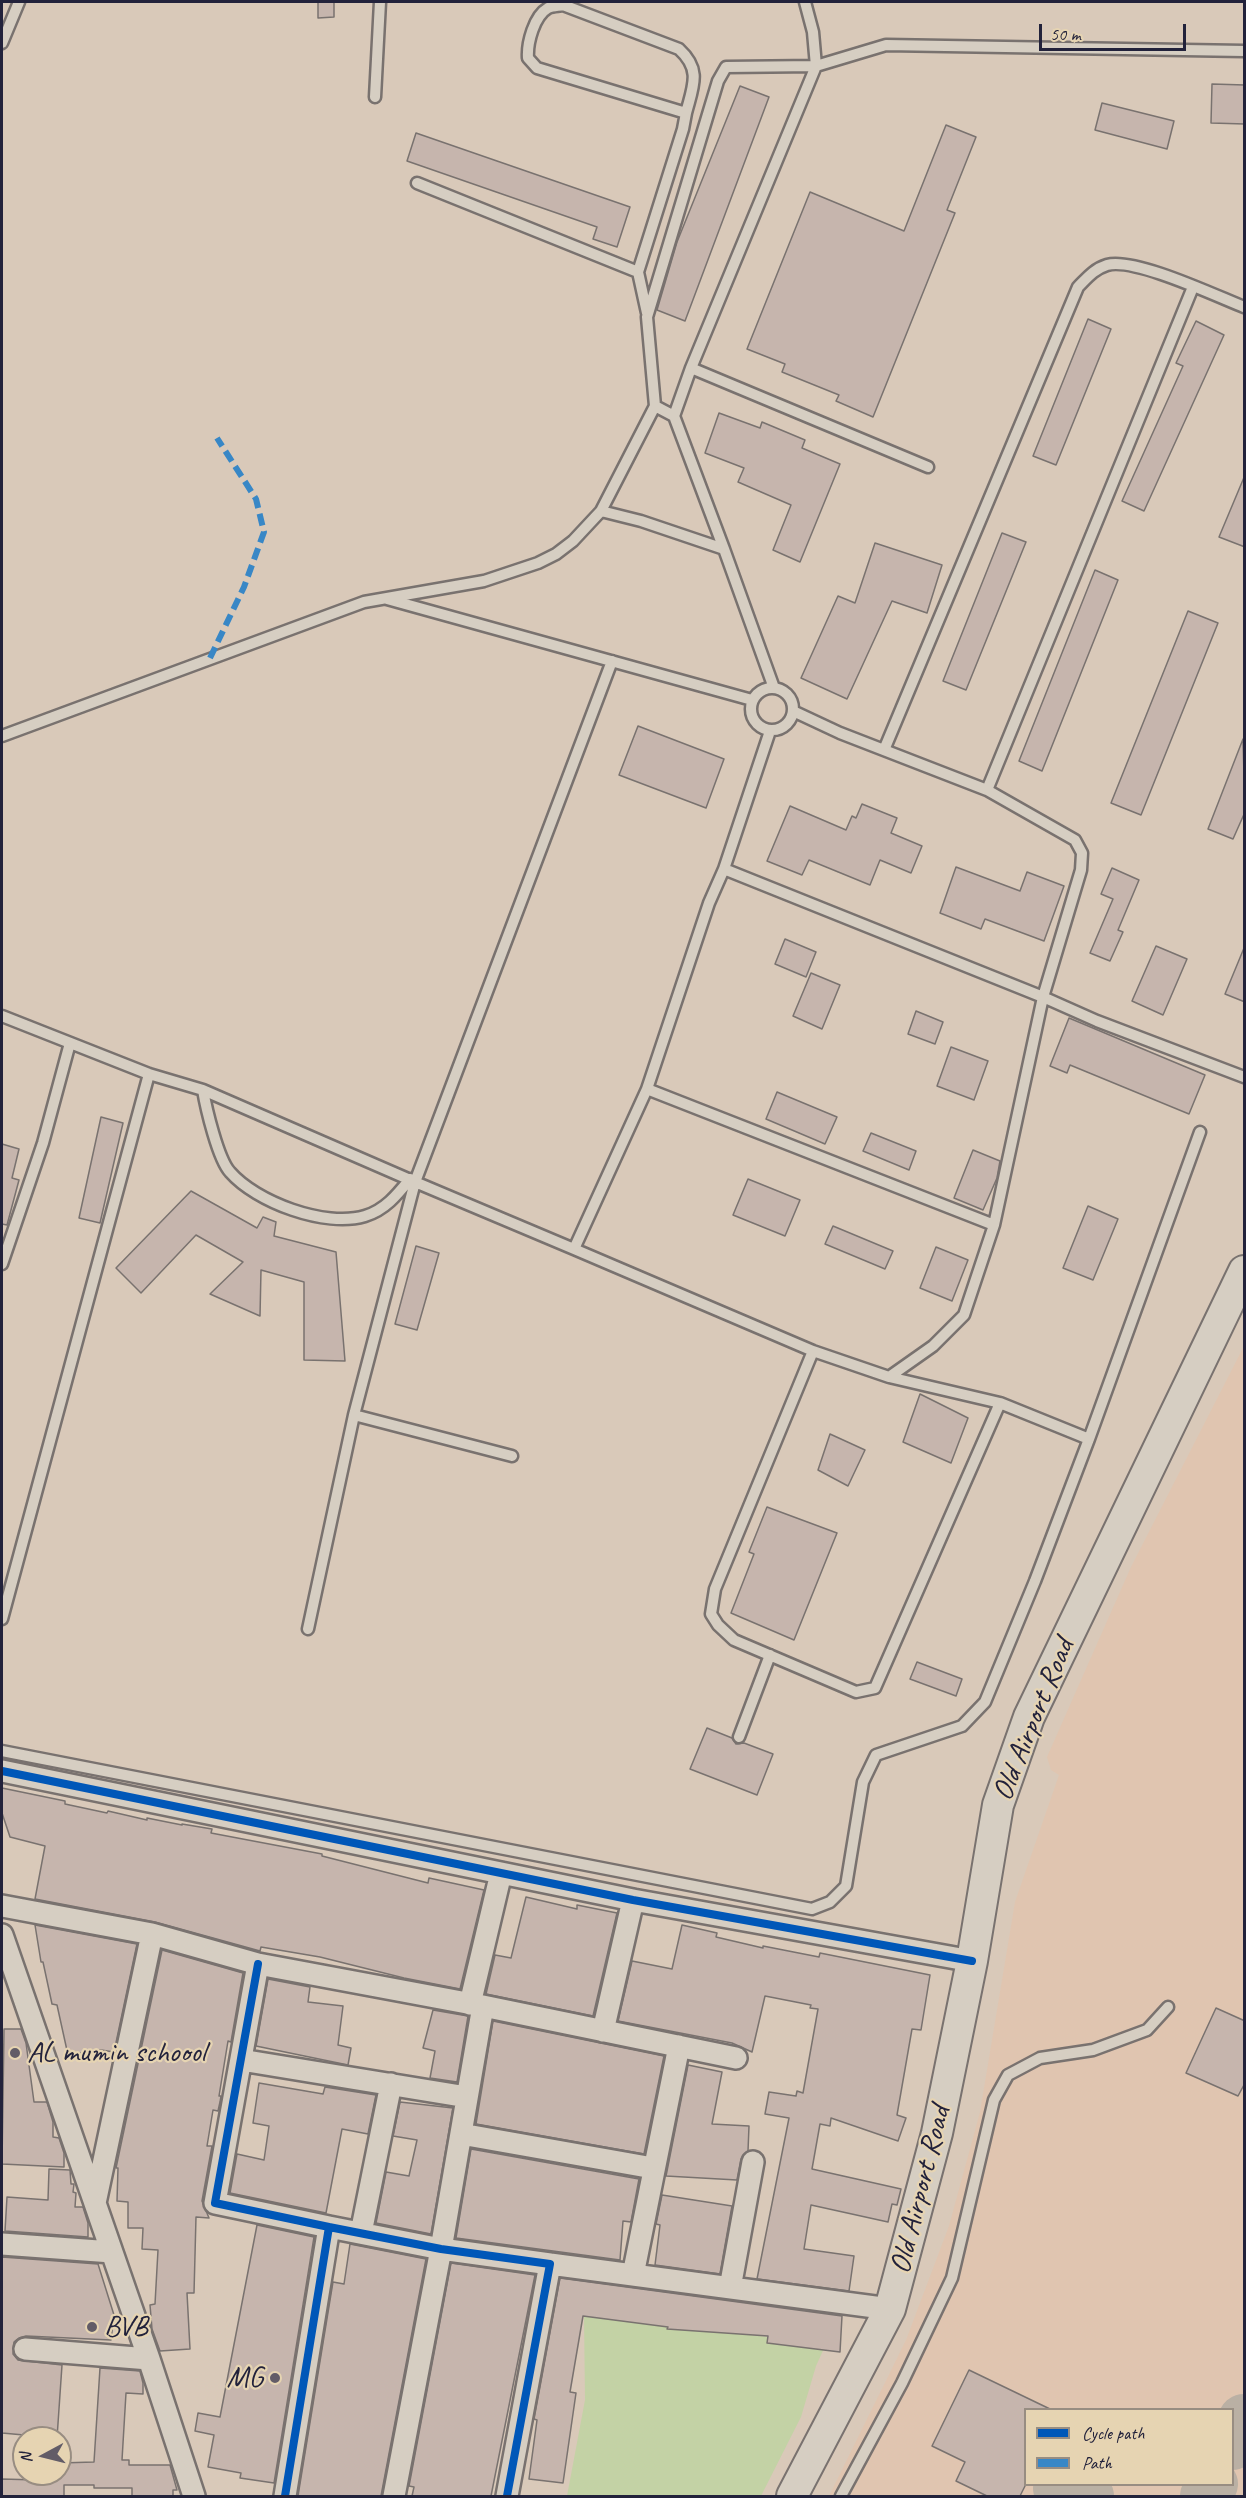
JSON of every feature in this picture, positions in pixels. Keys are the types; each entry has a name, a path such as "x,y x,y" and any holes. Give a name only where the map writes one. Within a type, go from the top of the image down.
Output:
{"main road":[{"name":"Old Airport Road","path":"792,2496 890,2309 937,2133 972,1961 998,1805 1029,1717 1245,1271"}],"street":[{"path":"2,1771 633,1900 972,1961"},
{"path":"394,2496 441,2249 467,2097 477,2005 501,1873"},
{"path":"603,2031 633,1900"},
{"path":"2,1906 152,1934 258,1964 477,2005 736,2058"},
{"path":"94,2203 152,1934"},
{"path":"2,1935 11,1995 112,2252 194,2496"},
{"path":"258,1964 215,2203 441,2249 890,2309"},
{"path":"633,2275 679,2046"},
{"path":"241,2060 467,2097"},
{"path":"361,2233 392,2084"},
{"path":"460,2134 653,2168"},
{"path":"730,2288 753,2162"},
{"path":"285,2496 329,2227"},
{"path":"2,2244 112,2252"},
{"path":"507,2496 550,2264"},
{"path":"25,2349 149,2359"}],"lane":[{"path":"2,43 19,2"},
{"path":"375,97 380,2"},
{"path":"774,688 761,691 752,700 751,714 758,726 771,731 786,726 793,711 788,696 774,688 674,416 816,66 813,32 805,2"},
{"path":"2,736 353,606 384,598 484,581 538,563 573,541 601,511 655,406 648,317 638,272 683,129 695,73 688,57 679,49 563,4 549,8 540,15 527,47 528,58 537,68 686,113"},
{"path":"648,317 718,81 726,67 816,66 886,45 1245,51"},
{"path":"417,183 638,272"},
{"path":"884,750 1078,287 1092,273 1109,265 1132,265 1245,307"},
{"path":"987,790 1193,287"},
{"path":"692,368 928,466"},
{"path":"655,406 674,416"},
{"path":"601,511 641,521 724,549"},
{"path":"384,598 752,700"},
{"path":"308,1629 354,1414 412,1181 612,661"},
{"path":"793,711 987,790 1075,840 1082,853 1081,870 1043,997 994,1226 964,1315 933,1346 888,1377"},
{"path":"574,1249 647,1089 709,903 724,869 771,731"},
{"path":"724,869 1043,997 1097,1021 1245,1077"},
{"path":"2,1016 149,1074 203,1090 813,1351 888,1377 1000,1403 1089,1439"},
{"path":"2,1264 43,1143 70,1043"},
{"path":"2,1619 149,1074"},
{"path":"647,1089 994,1226"},
{"path":"203,1090 207,1119 228,1170 248,1188 265,1199 315,1216 340,1219 364,1216 387,1205 412,1181"},
{"path":"2,1751 812,1908 830,1902 846,1887 862,1782 876,1755 962,1726 985,1702 1035,1581 1089,1439 1200,1132"},
{"path":"813,1351 715,1589 711,1614 718,1625 734,1640 856,1692 875,1688 1000,1403"},
{"path":"354,1414 512,1456"},
{"path":"739,1737 770,1655"},
{"path":"842,2496 902,2383 952,2278 994,2100 1008,2075 1040,2058 1093,2050 1147,2030 1168,2007"}],"shaded area":[{"path":"1244,1346 1244,2496 829,2496 906,2340 949,2226 980,2112 1015,1902 1059,1775 1051,1770 1047,1757 1131,1567"}],"green space":[{"path":"584,2315 826,2344 816,2366 801,2417 761,2496 567,2496 585,2400"}],"building":[{"path":"318,2 334,2 334,17 318,18"},
{"path":"1212,84 1245,85 1245,124 1211,123"},
{"path":"740,86 769,97 685,321 657,310 677,242"},
{"path":"1102,103 1174,121 1167,149 1095,130"},
{"path":"946,125 976,137 947,210 955,213 873,417 836,401 839,395 782,372 785,364 747,349 810,192 904,231"},
{"path":"416,133 630,207 617,247 593,239 597,227 407,161"},
{"path":"1088,319 1111,329 1056,465 1033,456"},
{"path":"1196,321 1224,335 1144,511 1122,501 1183,366 1176,363"},
{"path":"719,413 760,428 762,422 805,440 802,448 840,464 800,562 773,550 791,505 738,482 744,468 705,453"},
{"path":"1245,475 1245,547 1219,537"},
{"path":"1002,533 1026,542 966,690 943,681"},
{"path":"875,543 942,565 927,613 892,601 847,699 801,678 838,596 855,603"},
{"path":"1095,570 1118,580 1042,771 1019,761"},
{"path":"1188,611 1218,623 1141,815 1111,803"},
{"path":"638,726 724,759 706,808 619,775"},
{"path":"1243,739 1245,812 1233,839 1208,829"},
{"path":"862,804 897,818 891,833 922,846 911,873 880,860 870,885 809,860 802,875 767,861 790,806 846,830 852,816 856,818"},
{"path":"956,867 1020,891 1027,872 1064,886 1044,941 985,919 981,929 940,913"},
{"path":"1112,868 1139,880 1118,930 1123,932 1110,961 1090,953 1113,899 1101,894"},
{"path":"785,939 816,952 806,977 775,964"},
{"path":"1156,946 1187,959 1163,1015 1132,1001"},
{"path":"1245,948 1245,1002 1225,994"},
{"path":"811,973 840,985 822,1029 793,1016"},
{"path":"916,1011 943,1022 935,1044 908,1034"},
{"path":"1069,1018 1205,1075 1189,1114 1070,1065 1067,1073 1050,1066"},
{"path":"951,1047 988,1061 974,1100 937,1086"},
{"path":"777,1092 837,1117 825,1144 766,1119"},
{"path":"101,1117 123,1123 100,1223 79,1218"},
{"path":"871,1133 916,1151 909,1170 863,1151"},
{"path":"2,1144 19,1149 12,1178 19,1180 7,1225 2,1224"},
{"path":"973,1150 1000,1161 997,1178 983,1210 954,1198"},
{"path":"748,1179 800,1200 785,1236 733,1215"},
{"path":"191,1191 257,1228 263,1217 276,1222 274,1236 336,1252 345,1361 304,1360 304,1282 261,1270 260,1316 210,1294 243,1262 196,1235 141,1293 116,1268"},
{"path":"1088,1206 1118,1219 1093,1280 1063,1268"},
{"path":"833,1226 893,1251 885,1269 825,1244"},
{"path":"416,1246 439,1253 417,1330 395,1324"},
{"path":"936,1247 968,1260 952,1301 920,1288"},
{"path":"920,1394 968,1418 951,1463 903,1442"},
{"path":"830,1434 865,1450 848,1486 818,1470"},
{"path":"767,1507 837,1533 794,1640 731,1613 754,1554 749,1552"},
{"path":"917,1662 962,1679 956,1696 910,1679"},
{"path":"707,1728 732,1738 736,1744 744,1743 773,1754 757,1795 690,1769"},
{"path":"2,1788 65,1801 65,1804 107,1813 108,1811 147,1820 147,1818 212,1829 211,1833 322,1854 322,1856 428,1883 429,1878 484,1890 460,1989 320,1957 261,1947 260,1951 155,1922 35,1899 45,1846 10,1837 2,1813"},
{"path":"526,1897 577,1909 577,1905 617,1913 593,2016 486,1994 495,1955 511,1958"},
{"path":"35,1925 137,1944 114,2052 101,2050 68,2055 57,2005 52,2004 43,1962 41,1962"},
{"path":"682,1925 717,1933 716,1937 763,1948 763,1946 819,1957 820,1953 930,1975 921,2030 912,2029 897,2115 906,2118 898,2141 831,2118 830,2126 820,2124 812,2169 901,2189 897,2205 892,2204 888,2222 811,2205 804,2249 854,2256 849,2291 757,2279 789,2118 765,2114 769,2092 796,2096 797,2091 803,2093 818,2009 810,2008 811,2005 765,1996 752,2052 732,2043 618,2021 632,1961 672,1969"},
{"path":"162,1950 243,1973 231,2042 228,2041 220,2102 218,2111 213,2110 207,2146 212,2146 202,2201 209,2218 196,2217 194,2293 187,2293 190,2349 160,2351 152,2329 150,2305 155,2304 158,2250 142,2249 143,2228 128,2228 128,2202 117,2201 118,2168 116,2168"},
{"path":"268,1979 310,1987 308,2002 343,2006 338,2045 351,2048 348,2065 256,2046"},
{"path":"1216,2008 1245,2021 1245,2083 1238,2096 1186,2073"},
{"path":"433,2010 468,2016 457,2082 430,2078 435,2051 423,2048"},
{"path":"493,2021 664,2056 644,2154 476,2124"},
{"path":"4,2029 21,2029 26,2043 34,2102 47,2102 53,2122 53,2137 59,2138 64,2153 64,2167 2,2164"},
{"path":"688,2065 722,2072 712,2124 749,2126 748,2151 741,2159 737,2180 666,2176"},
{"path":"259,2083 323,2094 325,2087 376,2095 368,2134 342,2129 326,2213 230,2193 237,2154 264,2160 269,2126 253,2123"},
{"path":"400,2102 453,2108 431,2234 376,2223 386,2172 409,2176 417,2140 393,2136"},
{"path":"471,2149 639,2179 631,2222 623,2221 620,2260 456,2238"},
{"path":"49,2169 70,2170 71,2184 74,2184 73,2192 76,2193 75,2207 83,2207 88,2223 88,2237 5,2231 7,2197 48,2200"},
{"path":"662,2195 732,2206 720,2274 655,2265 660,2225 656,2224"},
{"path":"257,2225 314,2237 274,2483 240,2478 241,2473 208,2467 214,2435 195,2431 198,2413 220,2417"},
{"path":"350,2244 426,2259 381,2496 298,2496 333,2282 344,2284"},
{"path":"2,2257 98,2264 114,2315 111,2340 26,2336 14,2342 13,2354 18,2360 62,2365 58,2426 12,2426 12,2434 2,2433"},
{"path":"451,2263 535,2275 491,2496 412,2496 414,2487 409,2486"},
{"path":"560,2278 842,2316 840,2352 767,2343 768,2336 667,2329 668,2327 583,2316 570,2392 576,2393 563,2483 529,2479 537,2420 534,2419"},
{"path":"100,2368 140,2371 143,2394 126,2393 122,2460 129,2460 129,2465 170,2465 177,2490 173,2490 173,2496 132,2496 132,2488 94,2488 94,2485 72,2485 72,2463 94,2462"},
{"path":"969,2370 1048,2408 1024,2408 1025,2486 1020,2496 987,2496 956,2481 965,2462 932,2446"},
{"path":"2,2479 12,2479 12,2486 64,2486 64,2496 2,2496"}],"taxiway":[{"path":"1234,2440 1244,2420"},
{"path":"1206,2496 1211,2486"},
{"path":"1059,2488 1088,2496"}],"marked path":[{"path":"210,658 244,587 264,532 256,499 217,438"}],"cycle path":[{"path":"2,1771 633,1900 972,1961"},
{"path":"258,1964 215,2203 329,2227 285,2496"},
{"path":"329,2227 441,2249 550,2264 507,2496"}],"place":[{"name":"AL mumin schoool","path":"15,2053"},
{"name":"BVB","path":"92,2327"},
{"name":"MG","path":"275,2378"}]}
